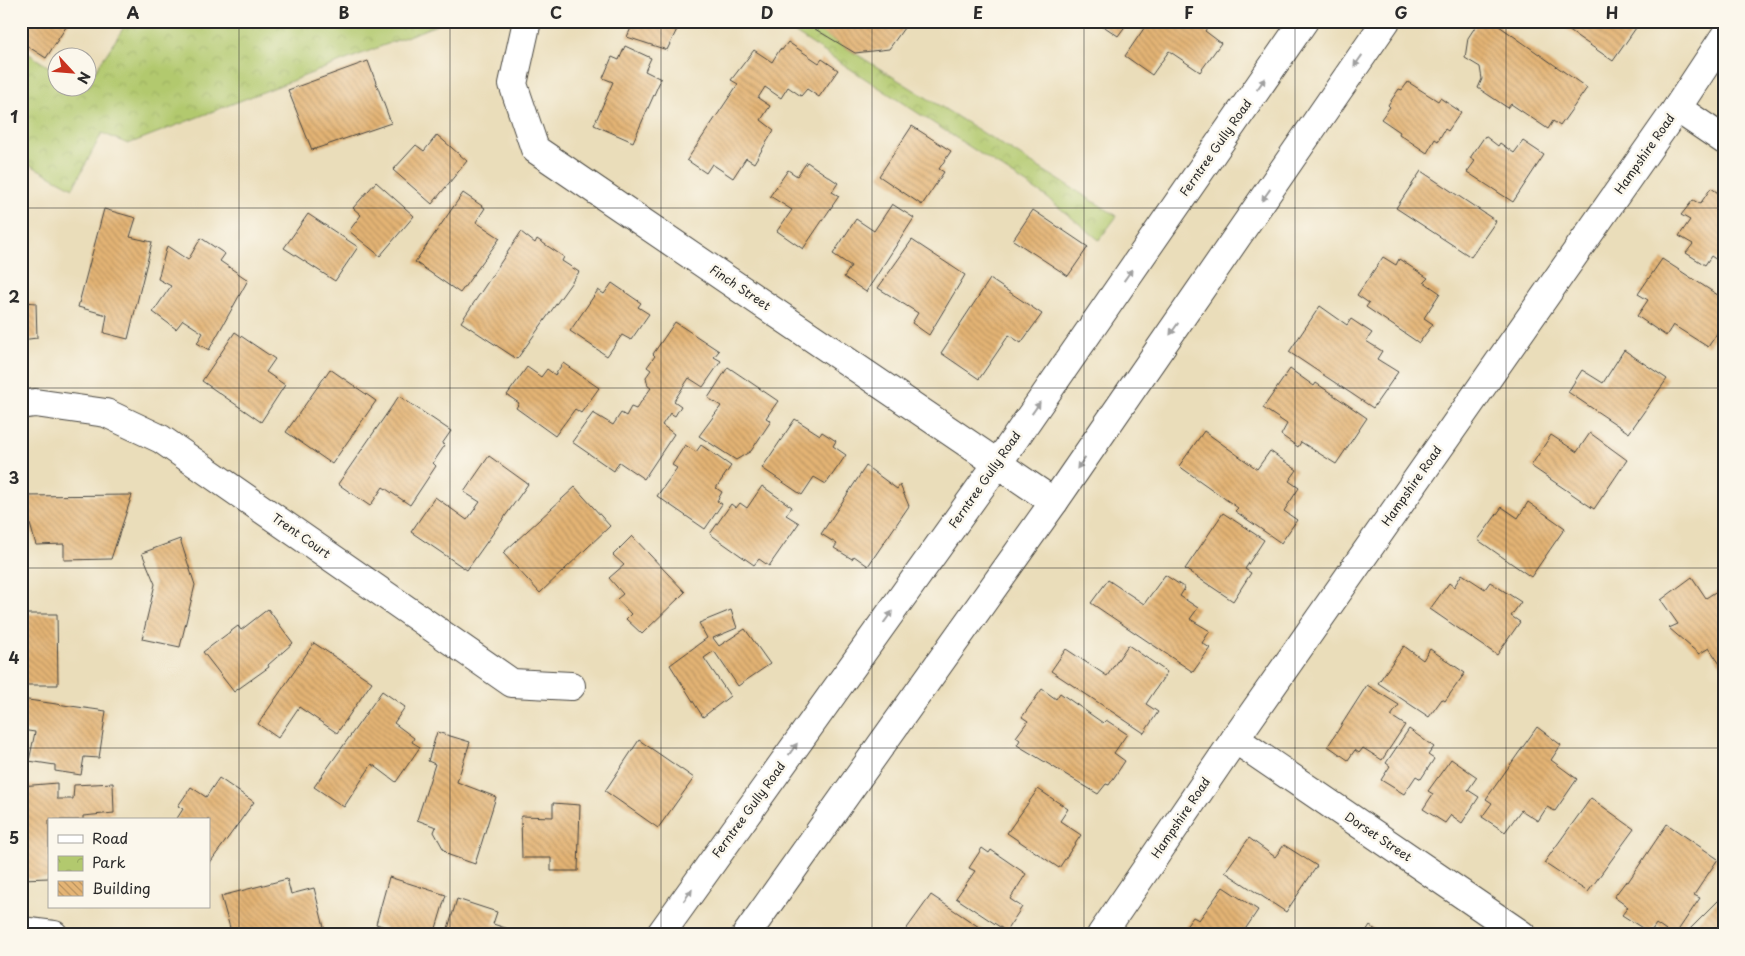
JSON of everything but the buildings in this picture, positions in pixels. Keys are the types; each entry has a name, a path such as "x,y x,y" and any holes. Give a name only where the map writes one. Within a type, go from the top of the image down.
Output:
{"street":[{"name":"Finch Street","path":"527,21 513,84 535,149 1054,502"},
{"name":"Ferntree Gully Road","path":"660,935 998,463 1304,21"},
{"path":"746,935 1054,502 1386,21"},
{"name":"Hampshire Road","path":"1101,935 1235,739 1677,108 1724,37"},
{"path":"1677,108 1724,140"},
{"name":"Trent Court","path":"21,405 35,404 106,413 161,439 512,683 571,686"},
{"name":"Dorset Street","path":"1235,739 1522,935"},
{"path":"21,931 54,935"}],"green space":[{"path":"128,21 447,21 128,144 102,133 73,188 21,160 21,49 48,66 48,98 98,98 98,67"},
{"path":"777,21 803,21 1117,216 1099,240 1045,196"}]}
